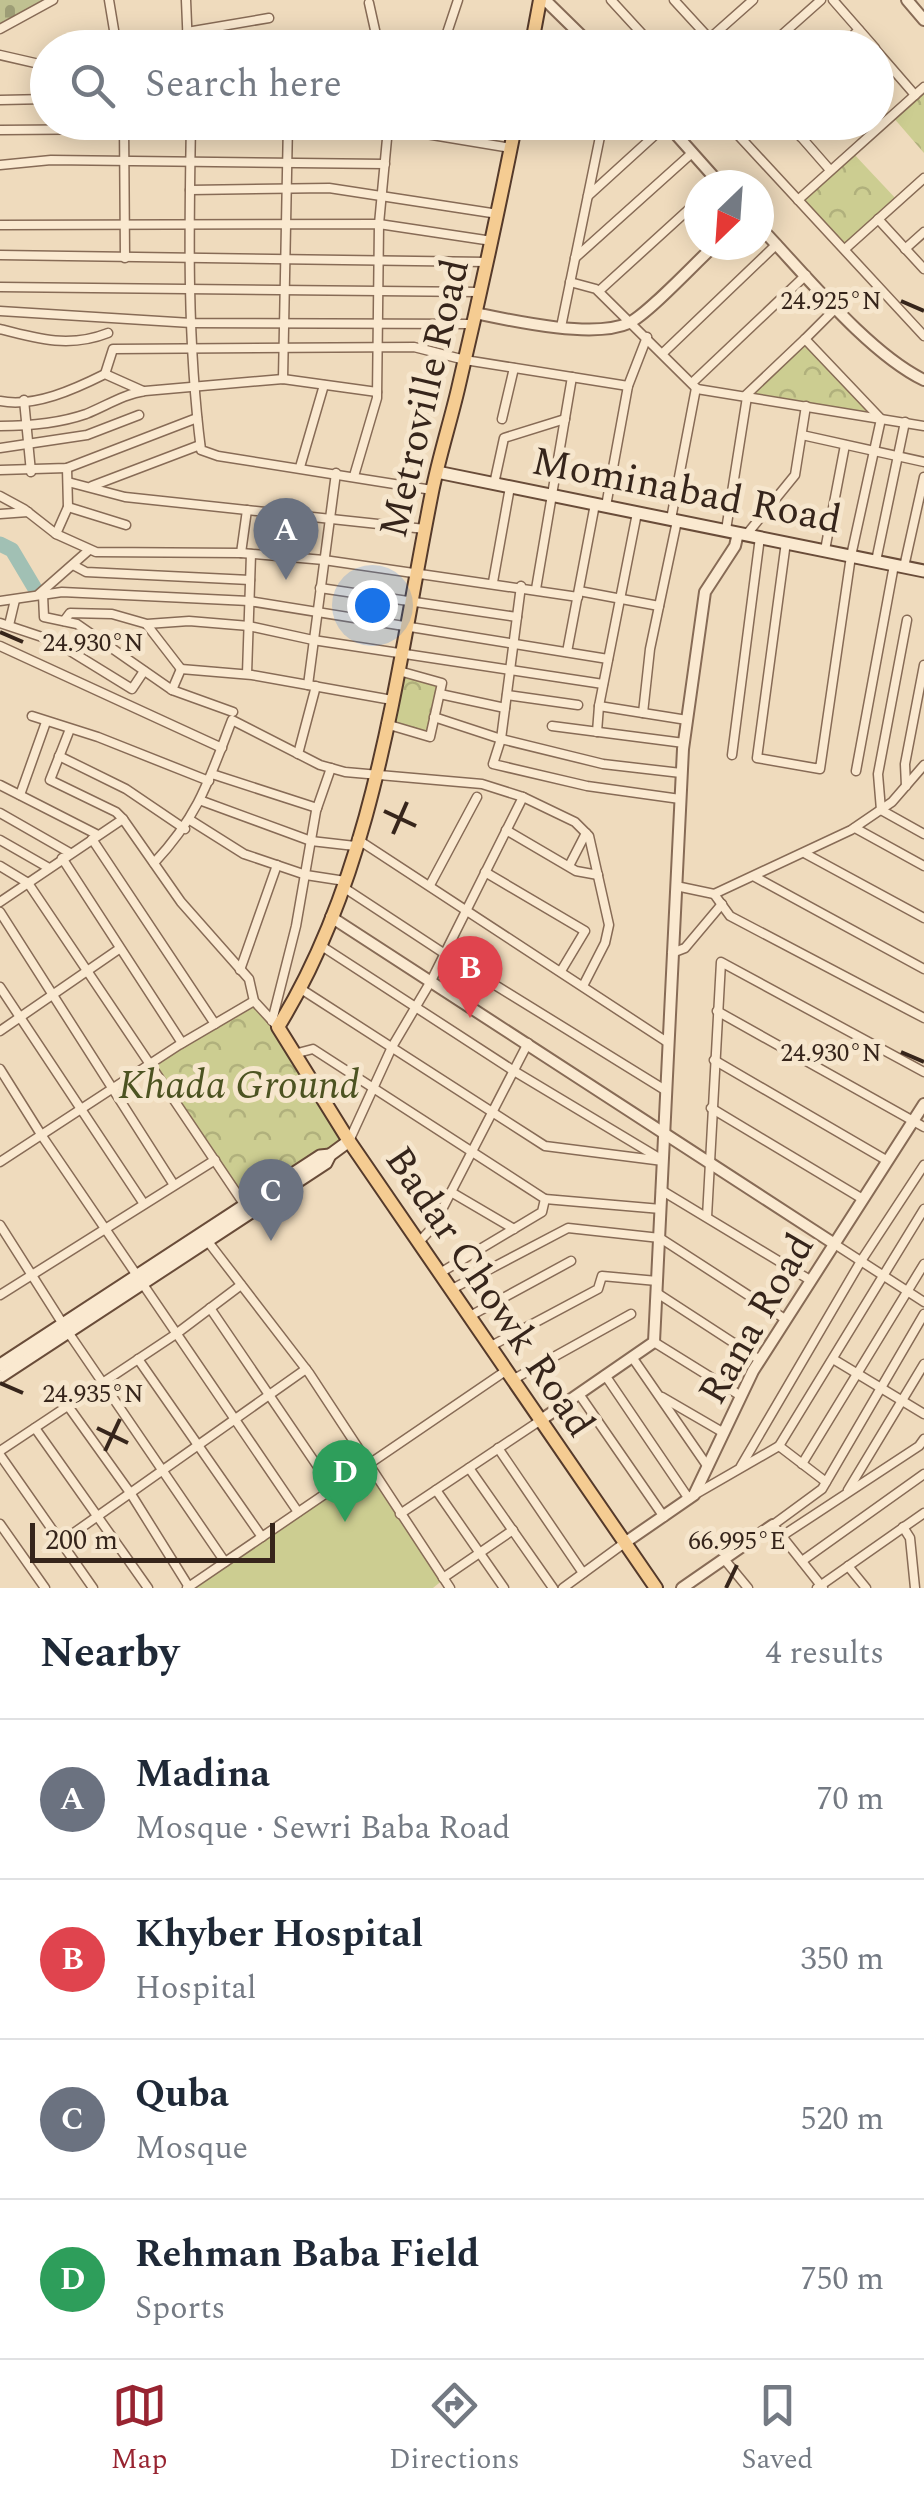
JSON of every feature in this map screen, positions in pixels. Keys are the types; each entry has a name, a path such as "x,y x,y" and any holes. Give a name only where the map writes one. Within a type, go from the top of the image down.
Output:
{"main road":[{"path":"535,30 542,0"},
{"name":"Metroville Road","path":"275,1024 301,989 320,945 344,884 375,773 408,627 432,490 465,360 513,140"},
{"name":"Mominabad Road","path":"436,472 924,571"},
{"name":"Badar Chowk Road","path":"275,1024 350,1141 656,1588"},
{"path":"0,1377 246,1207 326,1162 350,1141"},
{"path":"139,1279 206,1239 246,1207"},
{"path":"0,1365 66,1328"}],"street":[{"path":"0,28 53,0"},
{"path":"109,0 114,30"},
{"path":"186,0 188,30"},
{"path":"448,30 458,0"},
{"path":"542,0 574,30"},
{"path":"674,0 701,30"},
{"path":"719,30 753,0"},
{"path":"788,30 822,0"},
{"path":"833,0 859,30"},
{"path":"907,0 924,20"},
{"path":"615,2 639,30"},
{"path":"369,3 375,30"},
{"path":"200,30 269,18"},
{"path":"0,55 30,62"},
{"path":"894,70 915,95"},
{"path":"894,114 924,87"},
{"path":"0,100 30,100"},
{"path":"0,130 30,129"},
{"path":"124,140 125,258"},
{"path":"191,140 192,388 201,450 218,456 432,490"},
{"path":"283,380 288,140"},
{"path":"354,476 377,392 379,224 387,140"},
{"path":"462,140 511,148"},
{"path":"561,327 599,140"},
{"path":"588,196 649,140"},
{"path":"680,140 706,170"},
{"path":"743,140 924,336"},
{"path":"805,140 830,170"},
{"path":"798,200 864,140"},
{"path":"575,258 692,153"},
{"path":"0,165 51,160 385,164"},
{"path":"844,249 924,178"},
{"path":"190,190 329,188 498,214"},
{"path":"599,291 684,214"},
{"path":"878,219 924,269"},
{"path":"0,226 379,224 492,241"},
{"path":"905,249 924,232"},
{"path":"663,354 776,244 900,369 924,380"},
{"path":"0,256 487,262"},
{"path":"0,312 191,323 379,324 474,318 612,329 632,322 699,260"},
{"path":"643,713 694,386 806,275"},
{"path":"570,282 599,291 694,386 924,426"},
{"path":"0,287 190,292 480,292"},
{"path":"732,756 746,397 838,308"},
{"path":"0,401 12,403 70,391 105,374 113,349 104,319"},
{"path":"0,330 66,344 108,334"},
{"path":"568,652 578,594 628,386 647,337"},
{"path":"805,339 880,418"},
{"path":"113,349 414,347 465,360 628,386"},
{"path":"502,420 514,368"},
{"path":"105,374 143,391"},
{"path":"536,589 572,377"},
{"path":"0,426 26,426 83,415 143,391 283,380 377,392"},
{"path":"300,468 324,385"},
{"path":"24,400 31,472"},
{"path":"654,1342 681,772 705,592 742,534 796,476 806,406"},
{"path":"0,448 87,434 139,415"},
{"path":"0,470 67,468 197,418"},
{"path":"786,542 757,758 820,769 851,556 880,418"},
{"path":"494,484 504,438 565,419"},
{"path":"876,561 905,422"},
{"path":"802,436 924,462"},
{"path":"825,550 846,445"},
{"path":"89,487 200,446"},
{"path":"56,534 68,507 67,468"},
{"path":"298,754 312,686 313,640 336,473"},
{"path":"856,771 899,566 924,477"},
{"path":"68,482 125,497 425,529"},
{"path":"493,582 510,487"},
{"path":"0,496 56,534 90,550 246,553 324,560 659,606"},
{"path":"68,507 126,525"},
{"path":"247,510 247,674"},
{"path":"0,514 28,512"},
{"path":"597,732 637,512"},
{"path":"39,596 90,550"},
{"path":"74,566 86,572 250,580"},
{"path":"521,586 501,740 493,764 587,786 680,799"},
{"path":"320,588 517,617"},
{"path":"0,600 62,592 249,601 608,659"},
{"path":"39,596 44,617 76,624 172,690 233,712"},
{"path":"15,600 4,624 54,640 132,689 144,671"},
{"path":"64,621 70,613 112,614 146,624 189,621 248,626 313,640 603,684"},
{"path":"880,810 878,774 908,620"},
{"path":"146,624 181,668 247,674 392,700"},
{"path":"0,646 222,748"},
{"path":"906,786 905,764 924,665"},
{"path":"172,690 181,668"},
{"path":"386,724 430,737 440,694 442,683 398,671"},
{"path":"440,694 505,708"},
{"path":"507,695 578,704"},
{"path":"599,706 687,720"},
{"path":"32,716 210,778 317,808"},
{"path":"434,717 501,740 603,764 681,772"},
{"path":"154,864 185,829 202,801 232,720 331,768 482,784 523,797 575,822 586,833 608,926 605,943 582,986"},
{"path":"20,795 46,722"},
{"path":"552,726 684,744"},
{"path":"70,729 50,780 123,819 181,902 248,979 254,1001 275,1024"},
{"path":"59,756 116,783 185,829"},
{"path":"674,886 714,894 806,854 880,810 924,765"},
{"path":"275,1024 317,808 331,768"},
{"path":"0,785 95,837 215,1024"},
{"path":"350,1141 392,1047 432,980 523,797"},
{"path":"430,885 477,798"},
{"path":"202,801 311,840 356,842 467,908 667,1042"},
{"path":"880,810 924,834"},
{"path":"0,814 66,855 119,949 182,1044"},
{"path":"0,902 123,819"},
{"path":"190,820 244,854 344,884 445,954 666,1090"},
{"path":"855,828 924,866"},
{"path":"506,830 569,866 598,875"},
{"path":"569,866 586,833"},
{"path":"0,840 48,868"},
{"path":"806,854 924,918"},
{"path":"240,970 277,865"},
{"path":"0,866 28,882 246,1207"},
{"path":"485,872 585,931 561,971"},
{"path":"755,876 924,970"},
{"path":"714,894 730,916 924,1018"},
{"path":"671,954 685,948 722,904"},
{"path":"0,912 174,1185"},
{"path":"331,917 862,1261 906,1294 924,1302"},
{"path":"320,945 662,1161"},
{"path":"0,1031 119,949"},
{"path":"706,1218 720,962 924,1072"},
{"path":"0,987 144,1204"},
{"path":"301,989 545,1146 662,1161"},
{"path":"0,1146 4,1160 254,1001"},
{"path":"717,1011 924,1127"},
{"path":"419,1242 433,1227 528,1043"},
{"path":"294,1054 313,1048 545,1200 661,1209"},
{"path":"714,1060 886,1160"},
{"path":"0,1069 298,1512"},
{"name":"Rana Road","path":"692,1497 760,1360 924,1104"},
{"path":"711,1108 861,1198"},
{"path":"0,1295 215,1160"},
{"path":"738,1470 924,1165"},
{"path":"662,1190 810,1280"},
{"path":"451,1192 514,1229"},
{"path":"440,1273 542,1212 545,1200"},
{"path":"563,1588 692,1497 779,1446 924,1210"},
{"path":"0,1225 225,1562"},
{"path":"452,1289 568,1228 660,1238 786,1319"},
{"path":"206,1239 306,1368 450,1588"},
{"path":"470,1316 571,1261"},
{"path":"802,1464 924,1264"},
{"path":"492,1346 598,1289 602,1276 657,1287 760,1360"},
{"path":"92,1588 0,1453 176,1334 241,1284"},
{"path":"210,1308 333,1490"},
{"path":"68,1406 131,1494 188,1588 510,1374 631,1314"},
{"path":"682,1588 822,1489 924,1314"},
{"path":"400,1514 654,1342"},
{"path":"654,1342 741,1396"},
{"path":"632,1357 708,1467"},
{"path":"138,1359 262,1537"},
{"path":"833,1359 924,1414"},
{"path":"846,1494 924,1364"},
{"path":"61,1542 306,1368"},
{"path":"605,1375 692,1497"},
{"path":"578,1394 664,1516"},
{"path":"658,1395 724,1433"},
{"path":"34,1428 148,1588"},
{"path":"782,1536 919,1446 924,1438"},
{"path":"779,1446 826,1482"},
{"path":"498,1448 584,1573"},
{"path":"470,1468 553,1588"},
{"path":"802,1561 924,1474"},
{"path":"436,1490 504,1588"},
{"path":"773,1525 820,1587 924,1513"},
{"path":"0,1524 45,1588"},
{"path":"904,1527 910,1538 918,1586"},
{"path":"443,1578 513,1530"},
{"path":"724,1559 748,1588"},
{"path":"848,1566 866,1588"}],"green space":[{"path":"0,0 53,0 0,29"},
{"path":"924,87 924,153 894,118"},
{"path":"852,152 898,201 844,249 798,200"},
{"path":"805,339 881,419 747,397"},
{"path":"398,671 442,683 430,737 386,724"},
{"name":"Khada Ground","path":"254,1003 271,1019 346,1141 248,1211 151,1065"},
{"path":"368,1466 444,1579 433,1588 188,1588"}],"waterway":[{"path":"0,544 12,550 34,587"}],"place":[{"name":"Madina","path":"286,580"},
{"name":"Khyber Hospital","path":"470,1018"},
{"name":"Quba","path":"271,1241"},
{"name":"Rehman Baba Field","path":"345,1522"}]}
